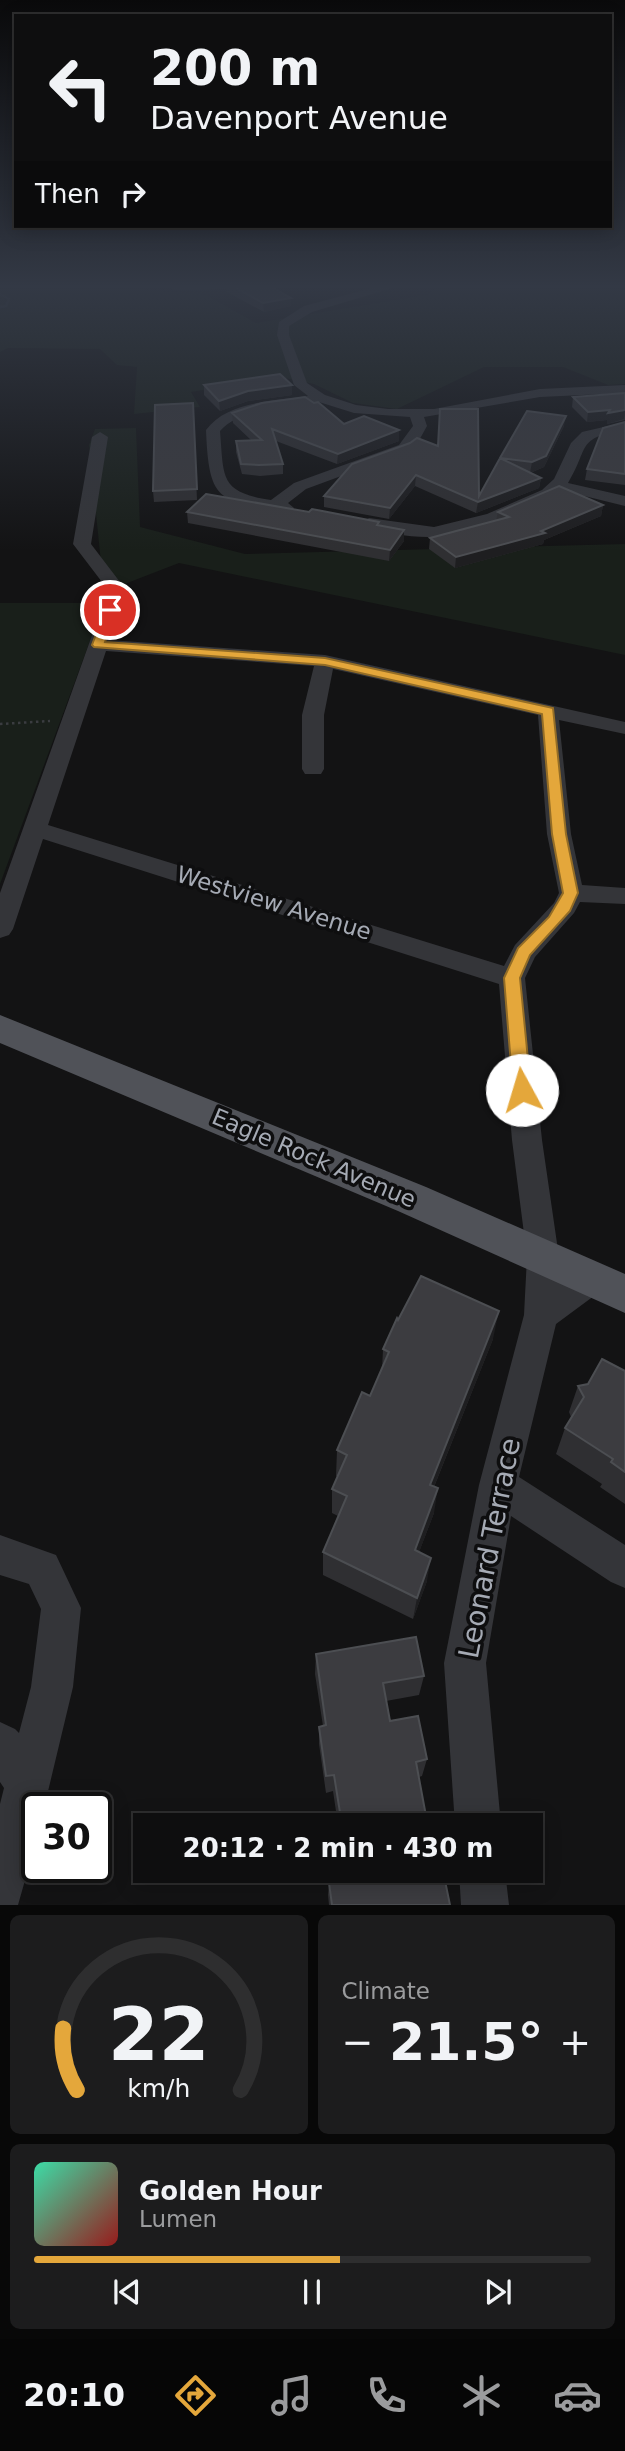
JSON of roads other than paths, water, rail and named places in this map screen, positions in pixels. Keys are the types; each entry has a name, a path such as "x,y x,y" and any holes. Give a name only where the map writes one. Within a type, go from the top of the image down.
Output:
{"main road":[{"name":"Eagle Rock Avenue","path":"0,1028 412,1199 608,1286"}],"street":[{"path":"296,373 307,390 320,398 365,411 416,414 540,393 625,389"},
{"path":"299,511 236,498 220,487 215,475 215,426 237,413 320,398"},
{"path":"274,506 300,486 408,444 419,426 416,414"},
{"path":"350,520 413,531 447,531 531,501 558,485 581,438 598,430 625,426"},
{"path":"0,929 110,610 114,586 82,544 100,437"},
{"path":"558,485 622,499"},
{"path":"98,645 325,661 625,728"},
{"path":"313,769 313,715 325,661"},
{"path":"512,978 524,952 565,907 571,893 559,834 548,711"},
{"name":"Westview Avenue","path":"36,829 512,978"},
{"path":"571,893 625,896"},
{"name":"Leonard Terrace","path":"477,1813 465,1663 498,1485 541,1315 542,1257 527,1140 512,978"},
{"path":"541,1315 608,1286"},
{"path":"498,1485 625,1569"},
{"path":"0,1555 42,1569 61,1608 52,1687 0,1893"},
{"path":"0,1744 28,1784"},
{"path":"483,1883 485,1905"}]}
